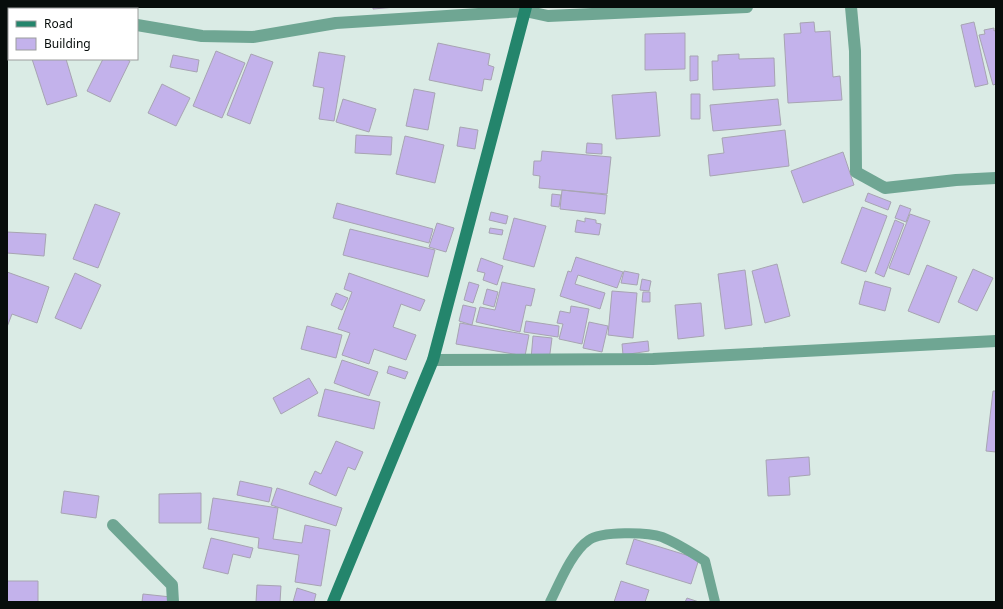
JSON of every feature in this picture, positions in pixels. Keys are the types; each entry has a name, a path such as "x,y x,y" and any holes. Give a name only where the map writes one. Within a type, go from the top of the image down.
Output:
{"street":[{"path":"138,25 202,36 253,37 336,22 525,9 548,16 747,7"},
{"path":"851,7 855,50 856,172 885,188 956,180 996,178"},
{"path":"333,602 433,360 525,9"},
{"path":"433,360 653,359 996,341"},
{"path":"113,525 172,585 174,602"}],"lane":[{"path":"550,602 564,573 582,547 590,539 609,534 627,533 660,536 705,561 715,602"}],"building":[{"path":"373,7 396,7 373,9"},
{"path":"814,22 815,32 830,31 833,77 840,76 842,100 788,103 784,34 801,33 800,23"},
{"path":"974,22 988,84 975,87 961,25"},
{"path":"994,28 994,31 996,30 996,84 993,85 979,35 985,34 984,30"},
{"path":"685,33 685,69 645,70 645,34"},
{"path":"438,43 490,54 488,65 494,67 491,80 484,79 482,91 429,80"},
{"path":"216,51 245,63 222,118 193,106"},
{"path":"319,52 345,56 334,121 319,119 324,88 313,86"},
{"path":"251,54 273,62 250,124 227,115"},
{"path":"739,54 739,59 774,58 775,86 713,90 712,61 718,61 718,55"},
{"path":"173,55 199,60 197,72 170,67"},
{"path":"690,56 698,56 698,80 690,81"},
{"path":"32,60 66,60 77,96 47,105"},
{"path":"102,60 130,61 110,102 87,91"},
{"path":"162,84 190,98 176,126 148,113"},
{"path":"414,89 435,93 428,130 406,126"},
{"path":"656,92 660,136 616,139 612,95"},
{"path":"691,94 700,94 700,119 691,119"},
{"path":"343,99 376,109 369,132 336,122"},
{"path":"778,99 781,125 713,131 710,105"},
{"path":"460,127 478,130 475,149 457,146"},
{"path":"785,130 789,166 710,176 708,155 724,153 722,138"},
{"path":"356,135 392,137 391,155 355,153"},
{"path":"405,136 444,145 435,183 396,174"},
{"path":"587,143 602,144 602,154 586,153"},
{"path":"542,151 611,157 607,194 539,188 540,176 533,175 534,161 541,161"},
{"path":"843,152 854,185 803,203 791,171"},
{"path":"562,190 607,195 605,214 560,209"},
{"path":"868,193 891,202 888,210 865,201"},
{"path":"552,194 561,195 559,207 551,206"},
{"path":"337,203 433,229 429,243 333,218"},
{"path":"95,204 120,213 98,268 73,259"},
{"path":"900,205 911,209 906,222 895,218"},
{"path":"862,207 887,216 866,272 841,263"},
{"path":"491,212 508,216 506,224 489,220"},
{"path":"910,214 930,221 909,275 889,268"},
{"path":"514,218 546,226 534,267 503,259"},
{"path":"585,218 596,220 596,223 601,224 599,235 575,232 577,220 585,222"},
{"path":"895,220 904,224 884,277 875,273"},
{"path":"437,223 454,228 446,252 429,247"},
{"path":"490,228 503,230 502,235 489,233"},
{"path":"350,229 435,250 428,277 343,255"},
{"path":"7,232 46,234 44,256 7,253"},
{"path":"576,257 623,272 617,288 578,275 575,284 605,293 600,309 560,296 568,271 571,272"},
{"path":"481,258 503,266 497,285 483,280 485,273 477,271"},
{"path":"777,264 790,316 765,323 752,271"},
{"path":"927,265 957,277 939,323 908,311"},
{"path":"973,269 993,278 977,311 958,302"},
{"path":"745,270 752,325 725,329 718,274"},
{"path":"624,271 639,274 637,285 621,283"},
{"path":"7,272 49,287 37,323 12,314 7,327"},
{"path":"75,273 101,285 81,329 55,318"},
{"path":"349,273 425,300 420,311 401,304 393,327 416,335 406,360 374,349 369,364 342,355 350,333 338,329 352,292 344,289"},
{"path":"642,279 651,281 649,291 640,290"},
{"path":"865,281 891,288 885,311 859,304"},
{"path":"469,282 479,285 473,303 464,300"},
{"path":"502,282 535,289 531,306 526,305 520,332 476,322 480,307 495,310"},
{"path":"487,289 498,292 494,307 483,304"},
{"path":"612,291 637,293 633,338 608,335"},
{"path":"643,292 650,292 650,302 642,302"},
{"path":"336,293 348,298 342,310 331,305"},
{"path":"701,303 704,336 678,339 675,305"},
{"path":"463,305 476,308 472,325 459,321"},
{"path":"571,306 589,309 582,344 559,339 563,324 557,323 560,311 570,313"},
{"path":"526,321 559,326 558,337 524,332"},
{"path":"589,322 608,326 602,352 583,348"},
{"path":"460,323 529,335 525,356 456,344"},
{"path":"307,326 342,335 336,358 301,349"},
{"path":"533,336 552,338 549,361 531,359"},
{"path":"648,341 649,351 623,355 622,344"},
{"path":"342,360 378,372 369,396 334,383"},
{"path":"389,366 408,372 405,379 387,373"},
{"path":"309,378 318,393 281,414 273,398"},
{"path":"325,389 380,402 374,429 318,416"},
{"path":"993,391 996,391 996,452 986,451"},
{"path":"336,441 363,452 355,470 348,467 336,496 309,484 315,471 321,474"},
{"path":"809,457 810,475 789,477 790,495 768,496 766,460"},
{"path":"240,481 272,488 269,502 237,495"},
{"path":"277,488 342,508 336,526 271,505"},
{"path":"64,491 99,496 96,518 61,513"},
{"path":"201,493 201,523 159,523 159,494"},
{"path":"213,498 278,508 273,539 302,543 305,525 330,530 321,586 295,582 299,555 258,548 259,538 208,529"},
{"path":"211,538 253,548 250,558 233,554 228,574 203,568"},
{"path":"634,539 699,559 691,584 626,564"},
{"path":"7,581 38,581 38,602 7,602"},
{"path":"621,581 649,590 645,602 614,602"},
{"path":"257,585 281,586 280,602 256,602"},
{"path":"297,588 316,594 314,602 293,602"},
{"path":"143,594 171,597 171,602 142,602"},
{"path":"687,598 699,602 685,602"}]}
